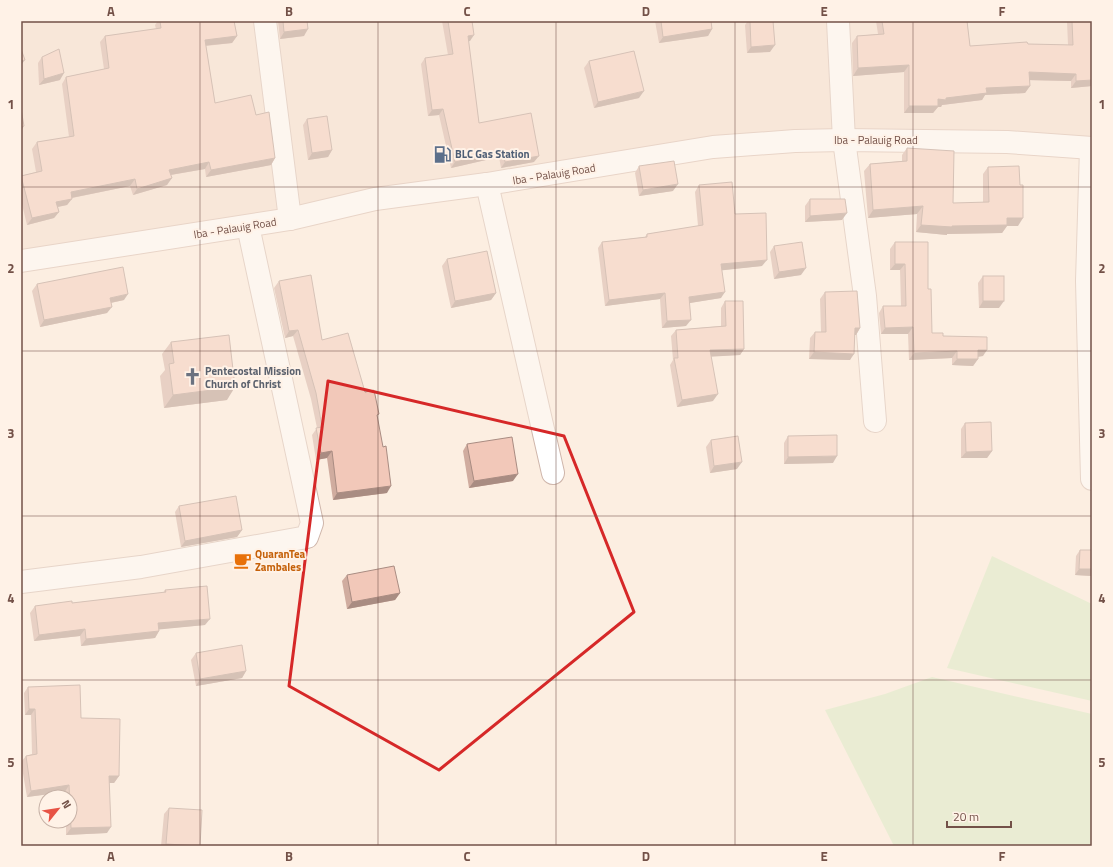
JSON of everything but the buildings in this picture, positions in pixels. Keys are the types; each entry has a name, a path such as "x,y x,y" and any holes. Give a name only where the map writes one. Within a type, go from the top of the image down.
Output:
{"street":[{"path":"266,21 290,219"},
{"path":"838,21 844,140 865,296 875,421"},
{"name":"Iba - Palauig Road","path":"21,262 290,219 375,199 487,184 713,148 795,141 844,140 1007,142 1091,148"},
{"path":"1091,148 1087,281 1092,479"},
{"path":"487,184 553,473"},
{"path":"21,582 141,567 307,537 312,523 248,226"}],"highlighted area":[{"path":"328,381 564,436 634,612 439,770 289,686"}],"shaded area":[{"path":"21,21 1092,21 1092,147 844,138 21,259"}],"green space":[{"path":"992,556 1092,604 1092,701 947,668"},
{"path":"932,677 1092,714 1092,846 894,846 825,710 885,694"}],"place":[{"name":"BLC Gas Station","path":"442,154"},
{"name":"Pentecostal Mission Church of Christ","path":"192,377"},
{"name":"QuaranTea Zambales","path":"242,560"}]}
